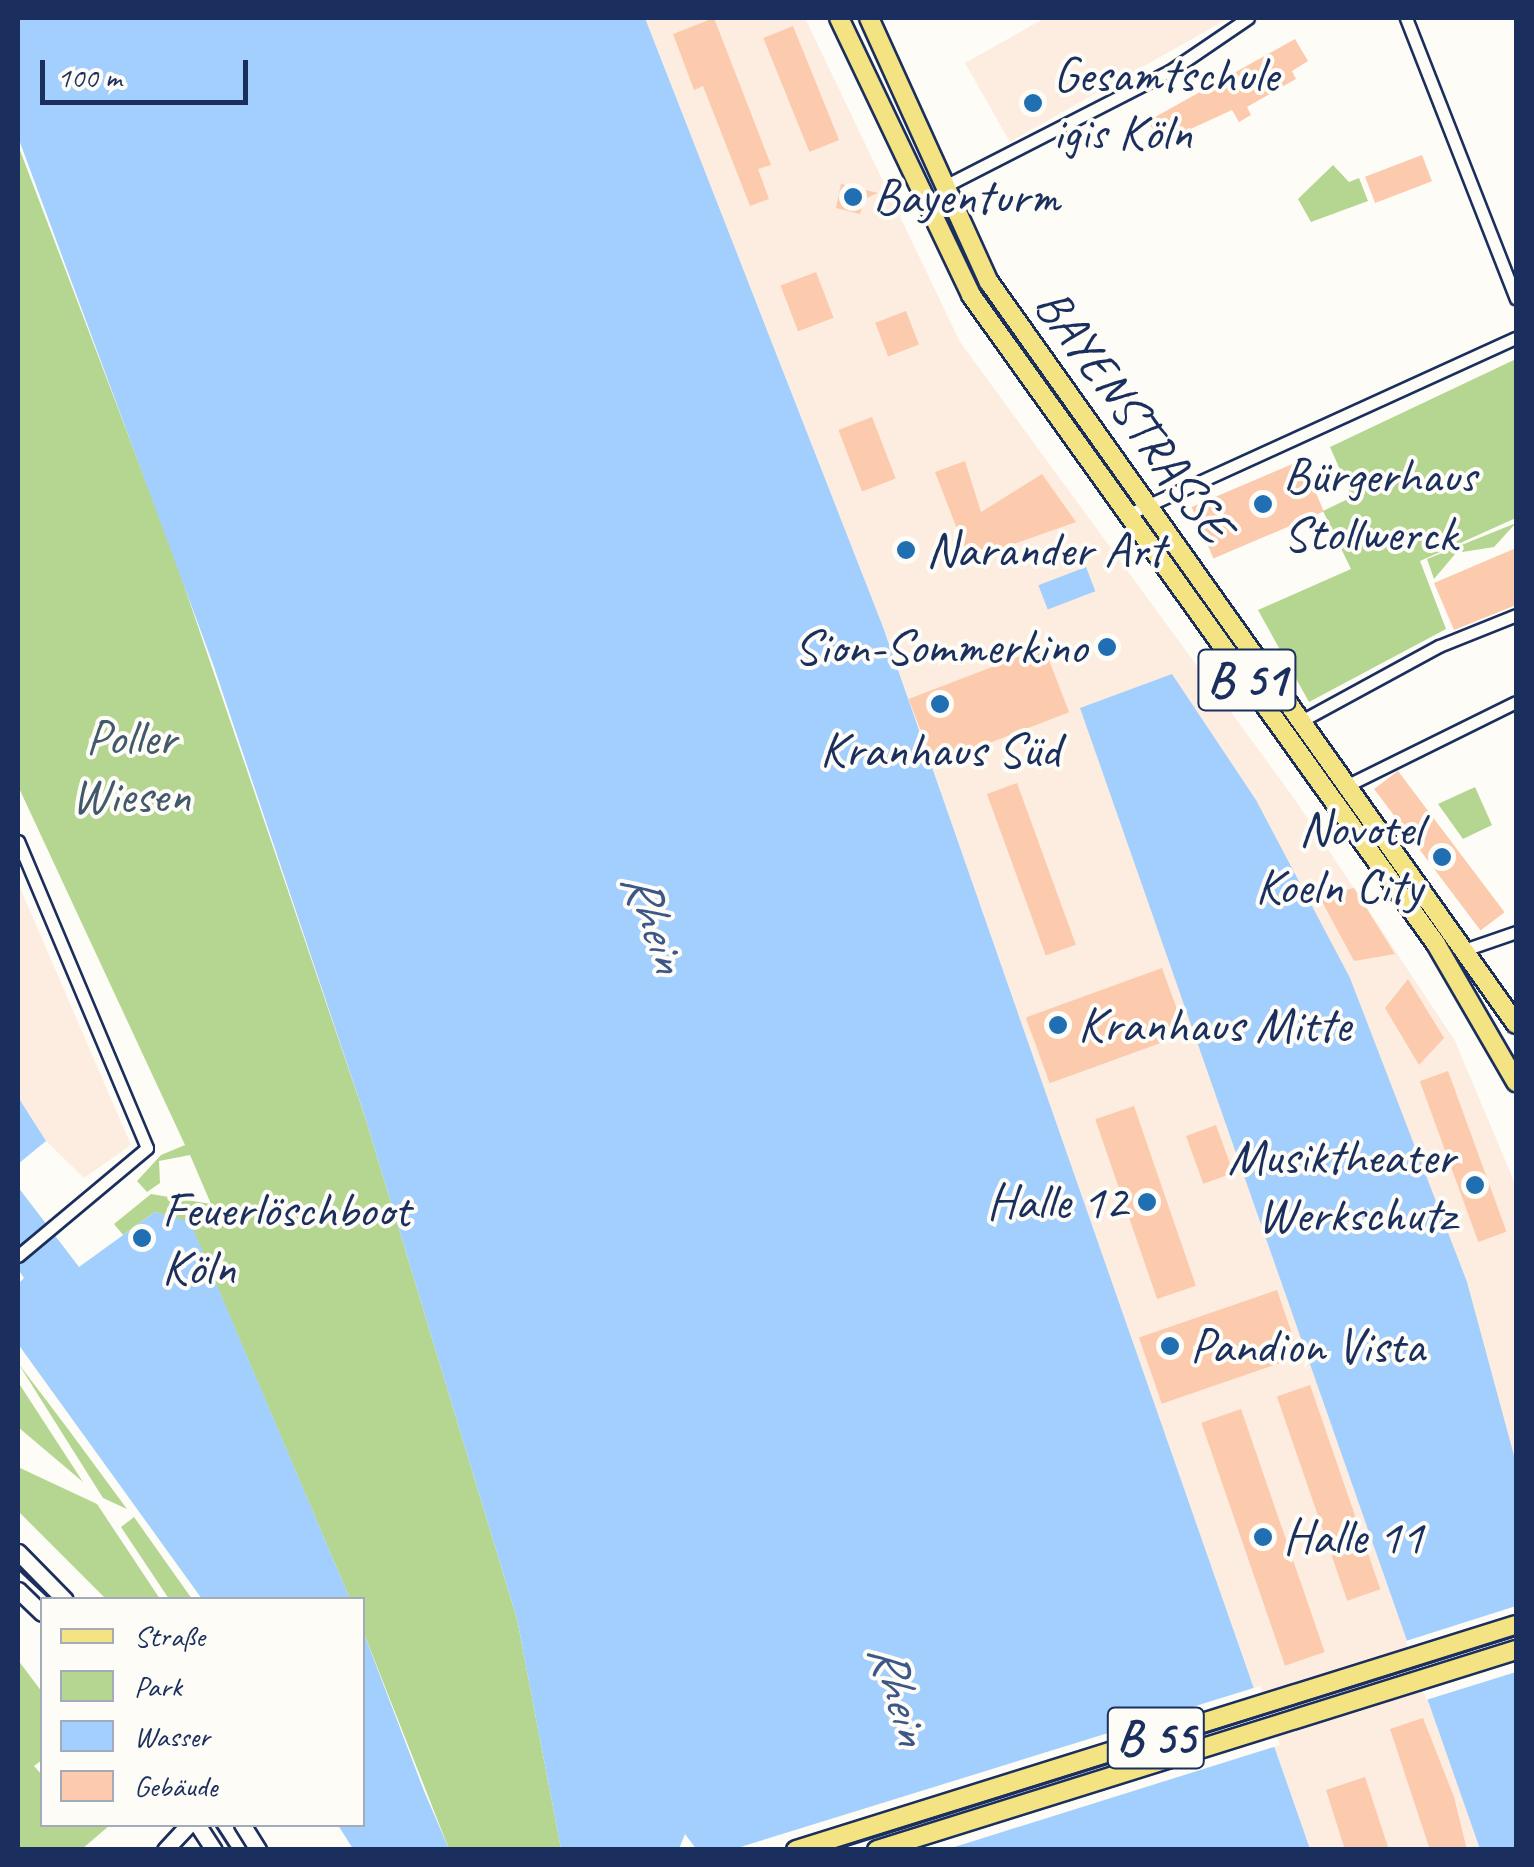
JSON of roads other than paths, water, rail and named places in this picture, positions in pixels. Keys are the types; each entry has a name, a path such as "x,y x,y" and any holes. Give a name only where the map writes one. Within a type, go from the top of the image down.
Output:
{"main road":[{"name":"B 51","path":"898,146 843,24 851,20 871,19 943,187"},
{"path":"898,146 905,134 920,136"},
{"name":"BAYENSTRASSE","path":"898,146 997,334 1459,979 1516,1082"},
{"name":"BAYENSTRASSE","path":"943,187 989,282 1486,975 1516,1024"},
{"path":"1459,979 1486,975"},
{"path":"18,1552 62,1597"},
{"path":"18,1590 40,1612"},
{"name":"B 55","path":"796,1850 1516,1626"},
{"name":"B 55","path":"877,1850 1516,1650"},
{"path":"165,1849 188,1827"},
{"path":"192,1827 214,1850"},
{"path":"243,1827 258,1850"}],"street":[{"path":"943,187 1170,71 1248,18"},
{"path":"1406,18 1516,298"},
{"path":"1129,514 1148,502 1516,338"},
{"path":"1303,720 1438,646 1516,615"},
{"path":"1348,784 1516,702"},
{"path":"18,841 146,1141 141,1159 18,1256"},
{"path":"1466,949 1516,932"}],"water":[{"name":"Rhein","path":"18,18 645,18 883,627 1310,1849 697,1850 685,1834 679,1849 561,1849 517,1619 366,1120 213,664 18,137"},
{"path":"1086,567 1095,591 1048,610 1038,585"},
{"path":"1172,674 1256,800 1350,978 1467,1282 1516,1463 1516,1849 1480,1849 1080,708"},
{"path":"18,1097 46,1141 18,1164"},
{"path":"18,1187 79,1267 155,1212 190,1222 349,1597 201,1597 18,1344 18,1284 24,1278 18,1269"},
{"path":"365,1636 449,1849 353,1849 339,1827 365,1827"}],"tram line":[{"path":"18,1568 49,1597"},
{"path":"831,1850 1516,1635"},
{"path":"217,1827 232,1850"}],"place":[{"name":"Gesamtschule igis Köln","path":"1033,103"},
{"name":"Bayenturm","path":"853,197"},
{"name":"Bürgerhaus Stollwerck","path":"1263,504"},
{"name":"Narander Art","path":"906,550"},
{"name":"Sion-Sommerkino","path":"1107,647"},
{"name":"Kranhaus Süd","path":"940,704"},
{"name":"Novotel Koeln City","path":"1442,857"},
{"name":"Kranhaus Mitte","path":"1058,1025"},
{"name":"Musiktheater Werkschutz","path":"1475,1185"},
{"name":"Halle 12","path":"1147,1202"},
{"name":"Feuerlöschboot Köln","path":"142,1238"},
{"name":"Pandion Vista","path":"1170,1346"},
{"name":"Halle 11","path":"1263,1537"}],"park label":[{"name":"Poller Wiesen","path":"131,766"}]}
